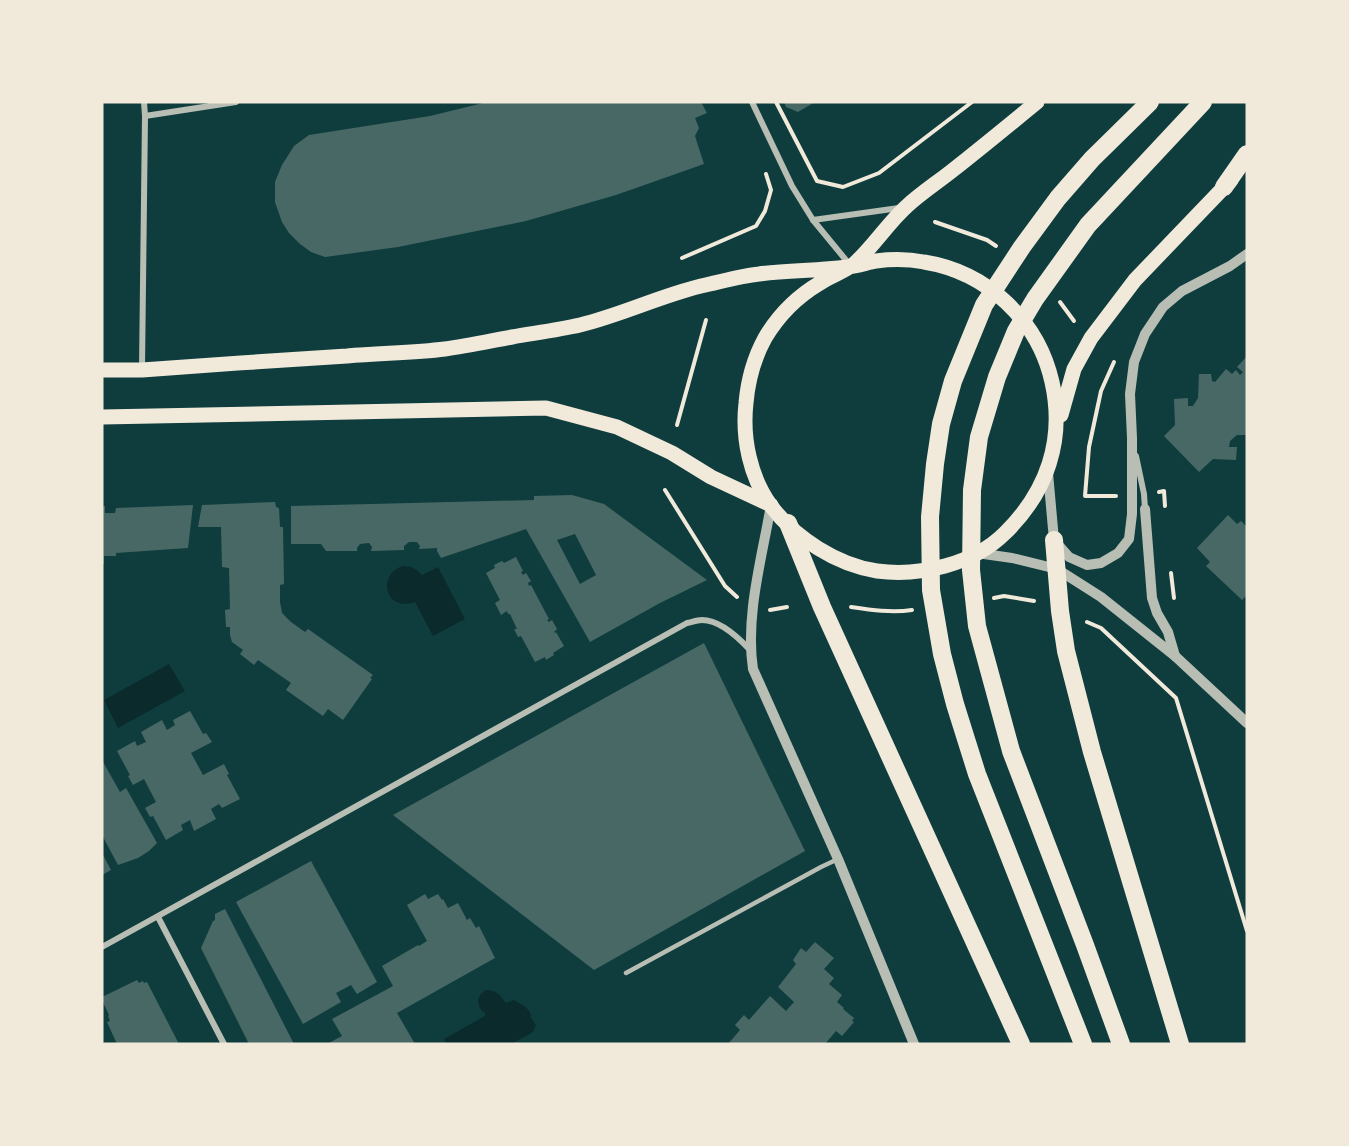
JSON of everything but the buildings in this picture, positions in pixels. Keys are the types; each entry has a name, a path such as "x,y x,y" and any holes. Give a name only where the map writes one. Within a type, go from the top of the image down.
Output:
{"highway":[{"path":"1083,1044 977,774 955,704 942,654 931,590 930,518 941,424 953,381 984,305 1058,198 1092,159 1150,102"},
{"path":"1121,1044 1011,751 977,626 971,570 972,490 979,437 997,377 1016,331 1035,299 1088,225 1203,102"},
{"path":"1224,187 1247,154"},
{"path":"788,523 822,607 1021,1044"},
{"path":"1054,540 1066,651 1092,752 1180,1044"}],"main road":[{"path":"1037,102 905,207 851,267 797,298 765,338 748,384 744,416 750,460 771,505 807,540 828,555 852,565 877,571 902,573 953,564 991,545 1001,537 1031,502 1048,472 1055,435 1074,369 1091,338 1135,280 1247,165"},
{"path":"102,370 142,370 444,349 583,324 694,288 755,274 851,267 881,260 903,260 926,262 969,275 995,291 1017,312 1035,337 1048,364 1056,399 1055,435"},
{"path":"102,417 546,408 617,427 672,453 711,477 771,505"}],"street":[{"path":"142,370 144,102"},
{"path":"145,116 236,102"},
{"path":"752,102 792,186 813,220 851,267"},
{"path":"813,220 905,207"},
{"path":"1048,472 1054,540 1069,557 1087,565 1101,563 1118,553 1129,538 1132,514 1130,394 1134,362 1145,334 1163,307 1182,291 1230,266 1247,254"},
{"path":"1132,438 1144,494 1152,598 1157,613 1168,632 1175,656"},
{"path":"771,505 753,605 750,650 753,669 838,860 914,1044"},
{"path":"976,553 1057,569 1101,597 1175,656 1247,723"},
{"path":"102,947 687,623 702,620 715,623 739,638 750,650"},
{"path":"158,917 224,1044"}],"lane":[{"path":"626,973 821,867 838,860"}],"path":[{"path":"776,102 817,181 843,187 879,173 972,102"},
{"path":"682,258 756,226 765,211 771,190 765,169"},
{"path":"935,222 987,240"},
{"path":"677,425 706,320"},
{"path":"1115,360 1101,391 1089,447 1085,496 1123,496"},
{"path":"665,490 725,586 740,599"},
{"path":"1171,571 1176,606"},
{"path":"1004,596 1034,601"},
{"path":"767,610 787,607"},
{"path":"851,607 904,612"},
{"path":"1087,622 1101,628 1176,698 1247,931"},
{"path":"1136,661 1144,654"}],"water":[{"path":"403,566 414,568 422,575 438,567 465,619 433,636 415,602 405,604 397,602 388,593 388,580 391,574"},
{"path":"169,664 185,691 118,728 104,700"},
{"path":"486,990 498,994 506,1003 514,1000 526,1008 536,1025 533,1032 511,1044 447,1044 444,1039 485,1016 478,1002 479,997"}]}
